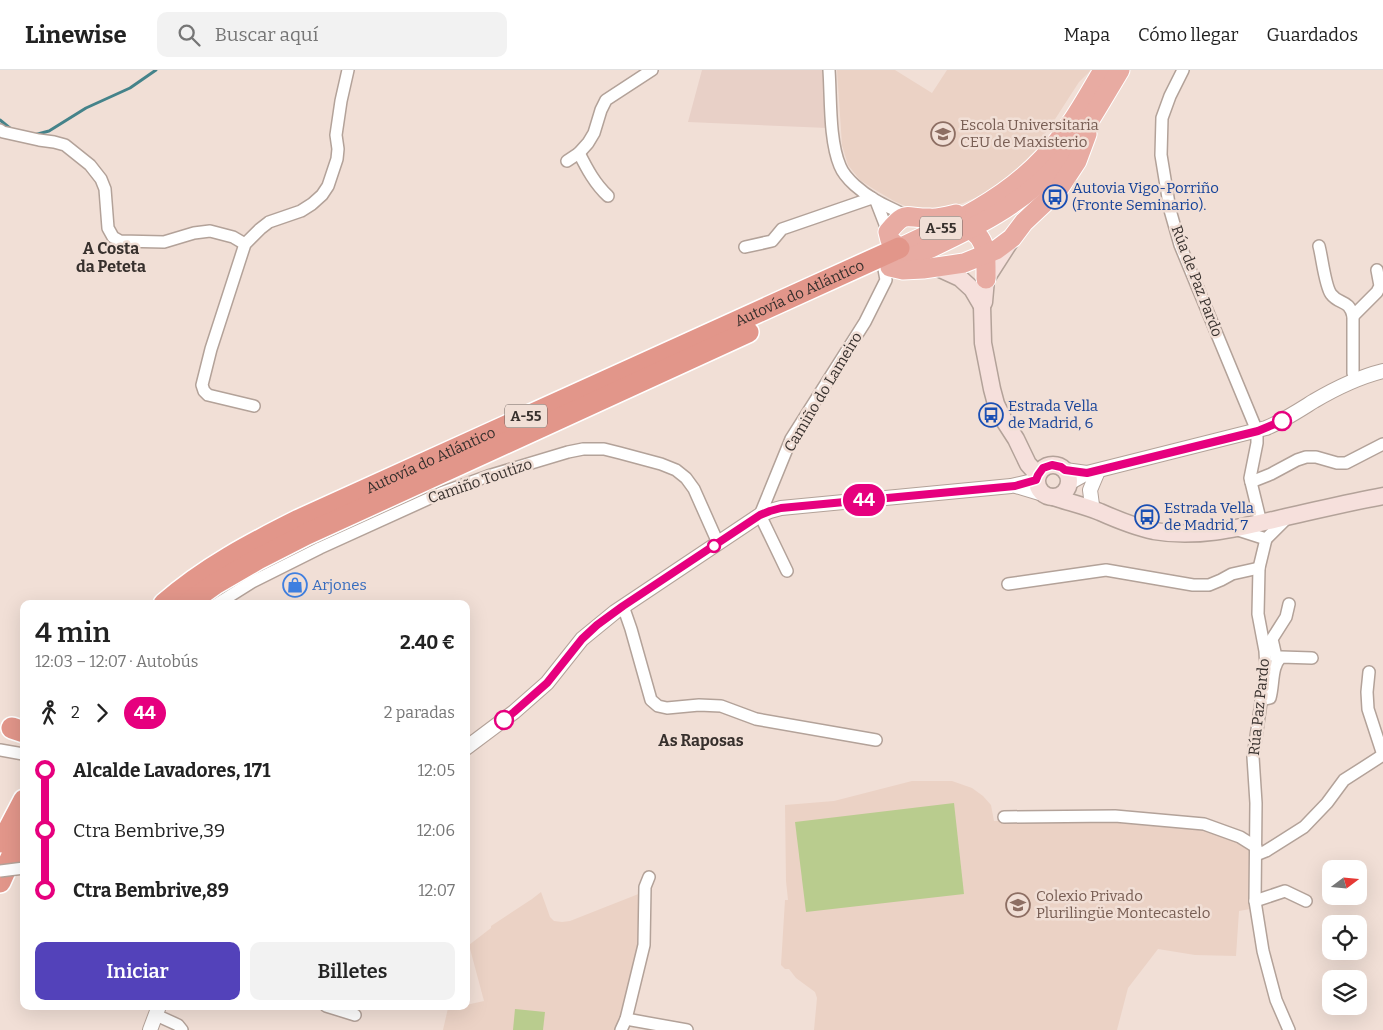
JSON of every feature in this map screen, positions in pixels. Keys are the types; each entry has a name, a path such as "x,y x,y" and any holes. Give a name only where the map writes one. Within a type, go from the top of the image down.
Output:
{"highway":[{"name":"A-55","path":"963,225 983,207 1024,177 1044,157 1067,128 1103,70"},
{"name":"A-55","path":"899,246 994,216 1038,184 1056,166 1078,137 1120,70"},
{"path":"887,268 903,270 964,263 996,250 1012,238 1024,222 1058,190 1077,161 1095,112"},
{"path":"930,218 983,207"},
{"path":"936,267 899,246 896,222 906,216 930,218 963,225 979,236 986,254 986,279"},
{"name":"Autovía do Atlántico","path":"193,600 258,558 307,534 887,268 899,246"},
{"name":"Autovía do Atlántico","path":"169,600 207,570 251,544 291,524 899,246"},
{"path":"0,845 20,808"},
{"path":"0,882 20,838"}],"main road":[{"path":"1012,238 986,279 982,306 983,343 996,404 1016,439 1034,483 1132,525 1155,531 1200,533 1233,529 1263,531 1288,517 1383,496"},
{"path":"936,267 960,278 972,289 982,306"},
{"path":"1016,439 1064,476 1072,490 1096,509"},
{"path":"1034,483 1043,468 1064,476"},
{"path":"1034,483 1063,494 1064,476"}],"street":[{"path":"254,406 208,395 204,391 202,386 211,349 245,244 269,222 301,211 312,204 328,186 337,159 336,135 348,70"},
{"path":"567,161 579,153 588,143 594,133 606,100 652,70"},
{"path":"829,70 832,128 839,165 844,174 853,183 874,199 906,216"},
{"name":"Rúa de Paz Pardo","path":"1183,70 1162,118 1161,155 1170,210 1180,246 1258,431"},
{"path":"0,130 30,138 65,144 90,165 102,179 105,189 108,228 113,237 120,241 164,242 194,232 210,231 233,237 245,244"},
{"path":"579,153 586,168 600,189 608,196"},
{"path":"874,199 899,246"},
{"path":"745,247 772,241 782,230 874,199"},
{"path":"1320,246 1328,290 1335,298 1348,304 1352,309 1354,380"},
{"name":"Camiño do Lameiro","path":"760,515 791,439 865,322 886,280 887,268"},
{"path":"1353,316 1378,292 1380,286 1377,270"},
{"path":"1064,476 1092,472 1258,431 1282,421 1354,380 1383,371"},
{"path":"1258,431 1250,478 1263,531"},
{"path":"1251,482 1306,457 1346,463 1383,444"},
{"name":"Camiño Toutizo","path":"223,600 252,582 311,552 441,493 488,476 583,449 604,449 661,464 676,470 686,478 694,489 718,543"},
{"path":"1092,472 1090,490 1096,509"},
{"path":"470,745 514,712 547,683 582,639 597,625 760,515 781,508 1034,483"},
{"path":"760,515 786,571"},
{"name":"Rúa Paz Pardo","path":"1263,531 1259,568 1258,614 1265,651 1266,669 1253,757 1256,803 1256,900 1264,951 1276,1000 1288,1030"},
{"path":"1008,584 1106,570 1193,585 1209,585 1232,574 1259,568"},
{"path":"1277,661 1272,639 1286,617 1289,604"},
{"path":"623,606 632,629 651,700 658,706 667,708 699,705 722,706 756,719 876,740"},
{"path":"1261,700 1270,698 1274,669 1281,656 1312,658"},
{"path":"1004,817 1114,816 1204,824 1240,837 1256,851 1274,847 1304,828 1327,803 1344,780 1383,755 1368,709 1366,692 1369,672"},
{"path":"0,750 20,753"},
{"path":"0,871 20,868"},
{"path":"621,1030 626,1019 644,945 645,887 649,877"},
{"path":"1256,900 1284,891 1306,901"},
{"path":"338,1010 355,1016"},
{"path":"150,1030 158,1011 182,1030"},
{"path":"626,1019 687,1030"}],"shaded area":[{"path":"702,70 824,70 828,128 688,122"},
{"name":"Escola Universitaria CEU de Maxisterio","path":"837,70 895,70 932,93 947,70 1091,70 1079,82 1038,142 1041,145 1018,169 991,190 963,203 939,210 912,209 894,201 860,180 848,165 842,145"},
{"name":"Colexio Privado Plurilingüe Montecastelo","path":"912,781 952,781 972,788 991,805 994,821 1125,819 1204,827 1240,840 1250,850 1250,909 1239,911 1236,956 1195,955 1158,949 1128,988 1117,1030 814,1030 817,998 815,992 796,978 789,969 785,969 781,965 785,900 788,900 785,805 834,801"},
{"path":"541,892 550,917 554,921 562,922 570,921 641,893 641,937 616,1030 443,1030 448,1010 470,1010 470,1004 484,1001 470,944 491,928 491,926"}],"green space":[{"path":"954,803 964,894 806,912 795,822"},
{"path":"515,1009 545,1012 543,1030 513,1030"}],"waterway":[{"path":"34,135 49,131 86,108 130,88 156,70"},
{"path":"0,120 11,129"}],"bus line":[{"name":"44","path":"504,720 547,683 582,639 597,625 760,515 770,511 781,508 1022,485 1036,480 1040,471 1047,466 1052,465 1065,470 1087,473 1098,471 1258,431 1282,421"}],"place":[{"name":"Escola Universitaria CEU de Maxisterio","path":"943,134"},
{"name":"Autovia Vigo-Porriño (Fronte Seminario).","path":"1055,197"},
{"name":"Estrada Vella de Madrid, 6","path":"991,415"},
{"name":"Estrada Vella de Madrid, 7","path":"1147,517"},
{"name":"Arjones","path":"295,585"},
{"name":"Colexio Privado Plurilingüe Montecastelo","path":"1018,905"}],"district":[{"name":"A Costa da Peteta","path":"111,257"},
{"name":"As Raposas","path":"701,740"}]}
